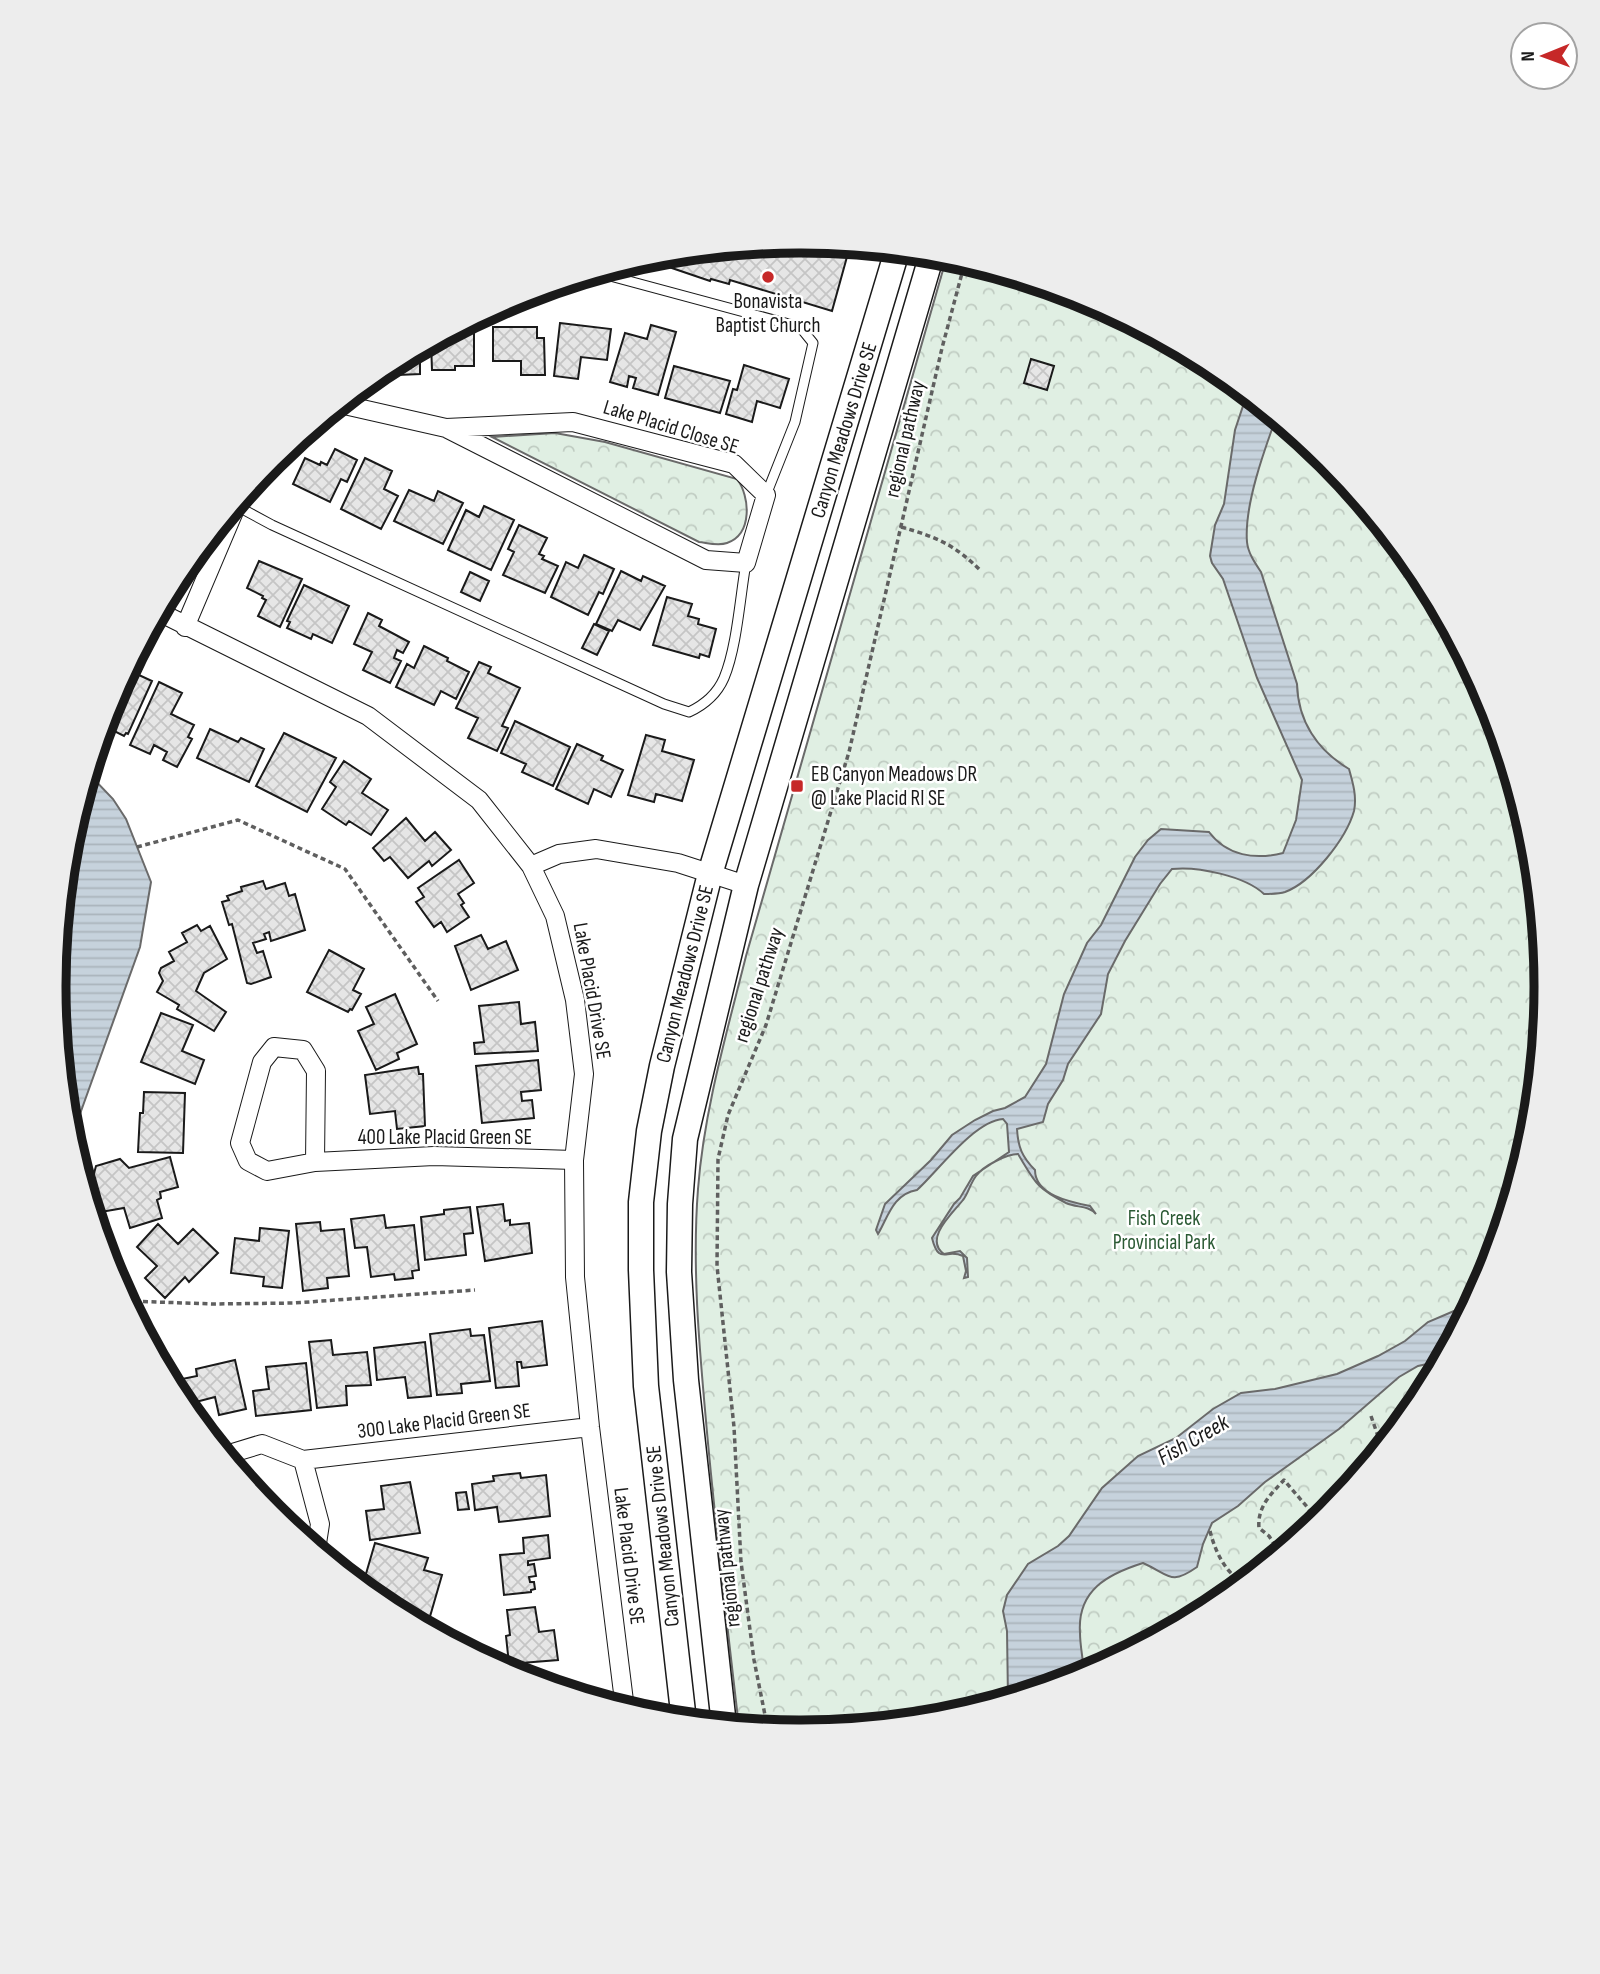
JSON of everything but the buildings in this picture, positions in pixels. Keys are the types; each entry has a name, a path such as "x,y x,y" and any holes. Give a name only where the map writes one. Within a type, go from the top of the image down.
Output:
{"main road":[{"name":"Canyon Meadows Drive SE","path":"683,1710 646,1386 641,1270 642,1202 649,1131 662,1066 710,874 894,260"},
{"name":"Canyon Meadows Drive SE","path":"723,1716 686,1380 679,1272 685,1139 746,885 929,266"}],"street":[{"name":"Lake Placid Close SE","path":"351,407 446,428 706,560 746,563"},
{"name":"Lake Placid Close SE","path":"446,428 573,422 734,464 766,495"},
{"path":"746,563 766,495"},
{"path":"185,627 226,530"},
{"name":"Lake Placid Drive SE","path":"167,617 369,716 479,800 531,866 555,916 575,1000 584,1074 574,1160 575,1277 590,1427 624,1699"},
{"path":"531,866 559,854 596,849 678,863 746,885"},
{"name":"400 Lake Placid Green SE","path":"316,1162 317,1071 303,1050 274,1047 262,1062 240,1143 248,1161 267,1171 316,1162 434,1156 574,1160"},
{"name":"300 Lake Placid Green SE","path":"234,1453 262,1444 303,1460 590,1427"},
{"path":"303,1460 320,1524 318,1539"}],"lane":[{"path":"616,277 800,327 813,342 795,422 766,495"},
{"path":"244,509 272,525 664,704 689,712 705,704 723,680 730,657 746,563"}],"path":[{"name":"regional pathway","path":"766,1719 754,1660 741,1562 734,1427 717,1266 718,1160 728,1115 769,1014 849,752 942,348 962,272"},
{"path":"901,527 961,551 981,571"},
{"path":"137,847 238,820 345,869 438,1001"},
{"path":"138,1301 294,1303 475,1290"},
{"path":"1371,1416 1379,1438"},
{"path":"1275,1545 1259,1528 1258,1522 1265,1501 1284,1480 1311,1513"},
{"path":"1210,1531 1219,1557 1236,1577"}],"green space":[{"name":"Fish Creek Provincial Park","path":"944,268 990,278 1081,309 1167,352 1208,377 1247,405 1319,468 1382,540 1410,579 1435,620 1478,706 1509,797 1519,844 1527,891 1534,987 1527,1083 1519,1130 1509,1177 1478,1268 1435,1354 1410,1395 1351,1471 1319,1506 1284,1538 1208,1597 1124,1645 1036,1682 943,1706 848,1719 738,1718 703,1392 696,1276 696,1218 705,1130 746,956"},
{"path":"555,433 605,442 737,479 745,495 747,514 741,532 724,544 699,542 492,437"}],"water":[{"path":"1244,403 1273,427 1252,496 1247,528 1248,546 1261,572 1297,684 1305,722 1319,744 1349,769 1355,795 1354,811 1344,834 1327,858 1306,879 1285,892 1264,894 1233,877 1182,868 1172,869 1160,884 1108,974 1101,1014 1068,1064 1063,1080 1048,1104 1043,1122 1017,1129 1021,1151 1035,1170 1041,1186 1055,1196 1090,1206 1096,1214 1048,1193 1042,1188 1033,1178 1018,1154 993,1163 1009,1152 1007,1124 1003,1119 980,1128 917,1190 909,1192 897,1201 878,1234 876,1230 885,1204 931,1160 952,1135 975,1120 1025,1097 1046,1064 1064,994 1087,943 1101,925 1135,857 1148,840 1161,829 1209,832 1233,851 1252,856 1273,855 1283,853 1296,820 1302,780 1257,678 1223,579 1210,556 1215,525 1224,504 1235,430"},
{"path":"96,781 113,799 126,819 151,882 140,947 79,1117 68,1035 68,939 81,844"},
{"path":"982,1170 938,1234 938,1248 944,1254 940,1254 932,1238 973,1176"},
{"path":"960,1251 967,1258 968,1277 964,1278 966,1271 963,1256 944,1254"},
{"name":"Fish Creek","path":"1460,1308 1429,1364 1418,1366 1399,1377 1339,1429 1212,1523 1197,1567 1181,1576 1170,1577 1143,1563 1107,1579 1089,1595 1080,1618 1083,1664 1008,1691 1007,1631 1003,1611 1007,1595 1028,1564 1069,1536 1102,1488 1138,1456 1176,1438 1213,1409 1241,1393 1275,1389 1337,1374 1378,1356 1405,1341 1428,1322"}],"place":[{"name":"Bonavista Baptist Church","path":"768,277"},
{"name":"EB Canyon Meadows DR @ Lake Placid RI SE","path":"797,786"}]}
